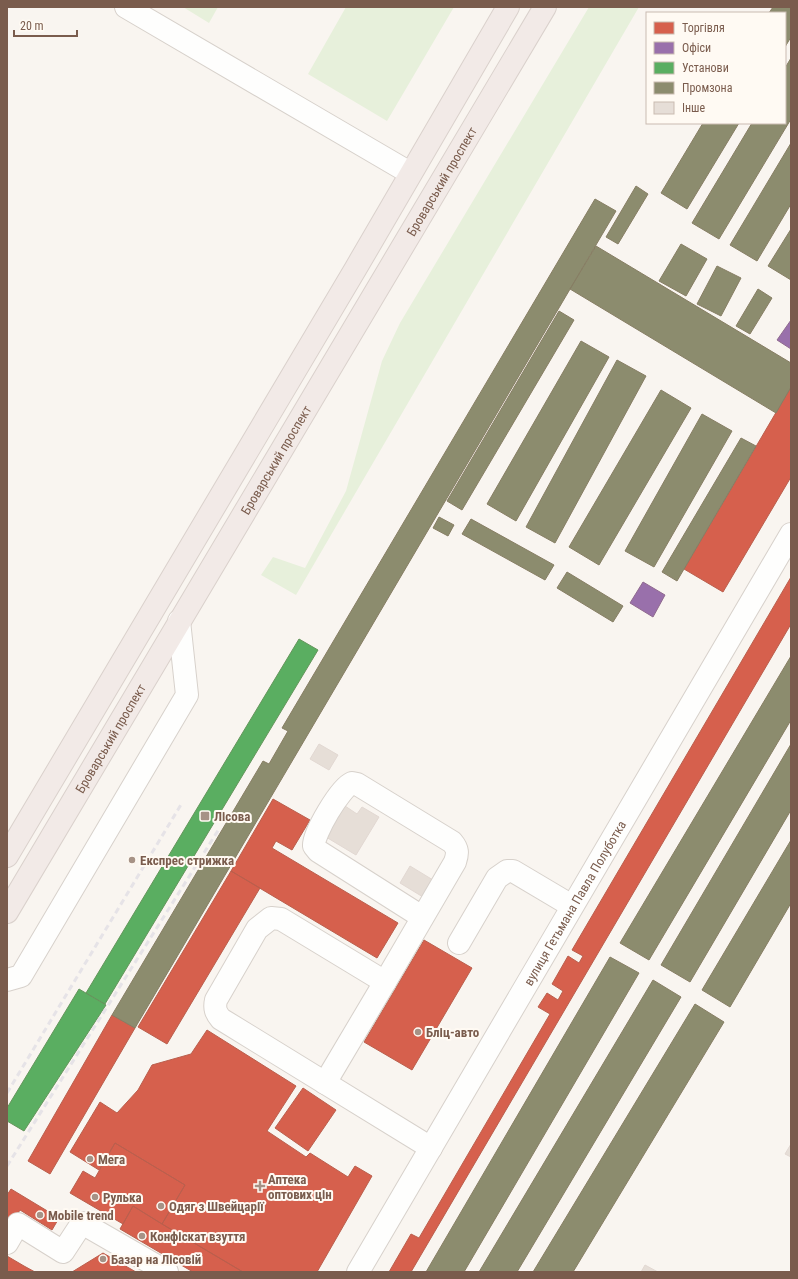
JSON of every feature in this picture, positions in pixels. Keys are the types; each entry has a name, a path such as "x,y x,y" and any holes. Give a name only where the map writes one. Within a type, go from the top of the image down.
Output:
{"highway":[{"path":"7,856 356,268 508,7"},
{"name":"Броварський проспект","path":"7,912 545,7"}],"street":[{"path":"126,7 410,173"},
{"name":"вулиця Гетьмана Павла Полуботка","path":"358,1272 791,534"},
{"path":"7,980 21,976 187,695 179,621"},
{"path":"325,1083 455,862 458,854 456,847 452,842 357,784 352,783 347,785 315,834 314,846 318,852 422,917"},
{"path":"459,943 497,878 507,871 513,871 572,906"},
{"path":"385,982 282,919 271,918 257,929 214,1006 216,1013 221,1019 431,1148"},
{"path":"7,1243 18,1224 63,1252 82,1223 167,1272"}],"green space":[{"path":"183,7 218,7 209,23"},
{"path":"346,7 454,7 387,121 308,74"},
{"path":"589,7 639,7 296,595 261,575 273,557 305,568 346,491 382,361 400,323"}],"building: Торгівля":[{"path":"791,387 791,477 723,592 684,569"},
{"path":"791,577 791,624 411,1272 389,1272 411,1234 419,1238 550,1014 538,1007 547,993 558,1000 563,991 552,984 568,956 579,963 583,956 572,950"},
{"path":"273,799 310,820 292,850 276,841 272,848 398,923 377,958 231,871"},
{"path":"231,871 260,888 167,1044 138,1027"},
{"path":"424,940 472,968 412,1070 364,1042"},
{"path":"112,1015 135,1028 50,1174 28,1161"},
{"path":"207,1030 296,1086 267,1131 306,1157 310,1153 348,1177 355,1166 372,1176 317,1272 243,1272 162,1224 185,1185 115,1143 99,1170 70,1152 100,1102 117,1113 138,1090 152,1065 191,1054"},
{"path":"303,1088 336,1110 308,1151 275,1128"},
{"path":"115,1143 185,1185 162,1224 133,1206 123,1224 70,1193 83,1171 95,1178"},
{"path":"11,1189 59,1218 52,1230 20,1210 7,1230 7,1195"},
{"path":"133,1206 243,1272 193,1272 120,1229"},
{"name":"Базар на Лісовій","path":"103,1253 136,1272 72,1272"},
{"path":"7,1256 24,1266 35,1272 7,1272"}],"building: Офіси":[{"path":"791,320 791,349 777,340"},
{"path":"643,582 665,595 653,617 630,603"}],"building: Установи":[{"path":"299,639 318,650 105,1004 86,993"},
{"path":"79,989 106,1005 24,1131 7,1121 7,1108"}],"building: Промзона":[{"path":"773,7 791,7 791,37 786,45 786,12 770,12"},
{"path":"791,58 791,119 719,239 692,223 751,124 786,124 786,66"},
{"path":"702,124 738,124 687,209 661,193"},
{"path":"791,143 791,204 757,261 730,245"},
{"path":"636,186 648,194 618,244 606,237"},
{"path":"595,199 616,211 135,1028 112,1015 263,761 269,764 288,731 282,728"},
{"path":"791,229 791,280 768,266"},
{"path":"681,244 707,259 686,296 659,281"},
{"path":"596,246 791,363 791,387 776,413 570,289"},
{"path":"717,266 741,278 721,316 697,304"},
{"path":"758,289 772,298 750,334 736,326"},
{"path":"559,311 574,320 462,510 447,501"},
{"path":"581,341 609,357 516,521 487,504"},
{"path":"617,360 646,376 555,543 526,527"},
{"path":"661,390 691,408 599,565 569,547"},
{"path":"702,414 732,431 654,567 625,551"},
{"path":"741,438 756,446 677,581 662,572"},
{"path":"439,517 454,525 448,536 433,528"},
{"path":"471,519 554,565 545,580 462,534"},
{"path":"567,572 623,606 613,622 557,588"},
{"path":"791,656 791,720 649,960 620,943"},
{"path":"791,744 791,810 690,982 661,965"},
{"path":"791,840 791,903 730,1007 702,990"},
{"path":"610,957 639,973 464,1272 426,1272"},
{"path":"653,980 681,997 517,1272 479,1272"},
{"path":"695,1004 724,1022 573,1272 533,1272"}],"building: Інше":[{"path":"319,744 338,755 329,770 310,759"},
{"path":"345,806 357,814 362,807 379,817 356,855 326,837"},
{"path":"410,866 433,880 423,897 400,883"},
{"path":"791,1144 791,1157 785,1154"},
{"path":"645,1265 658,1272 641,1272"}],"railway":[{"path":"7,1093 182,803"},
{"path":"7,1166 219,829"}],"place":[{"name":"Лісова","path":"205,816"},
{"name":"Експрес стрижка","path":"132,860"},
{"name":"Бліц-авто","path":"418,1032"},
{"name":"Мега","path":"90,1159"},
{"name":"Аптека оптових цін","path":"260,1186"},
{"name":"Рулька","path":"95,1197"},
{"name":"Одяг з Швейцарії","path":"161,1206"},
{"name":"Mobile trend","path":"40,1215"},
{"name":"Конфіскат взуття","path":"142,1236"},
{"name":"Базар на Лісовій","path":"103,1259"}]}
